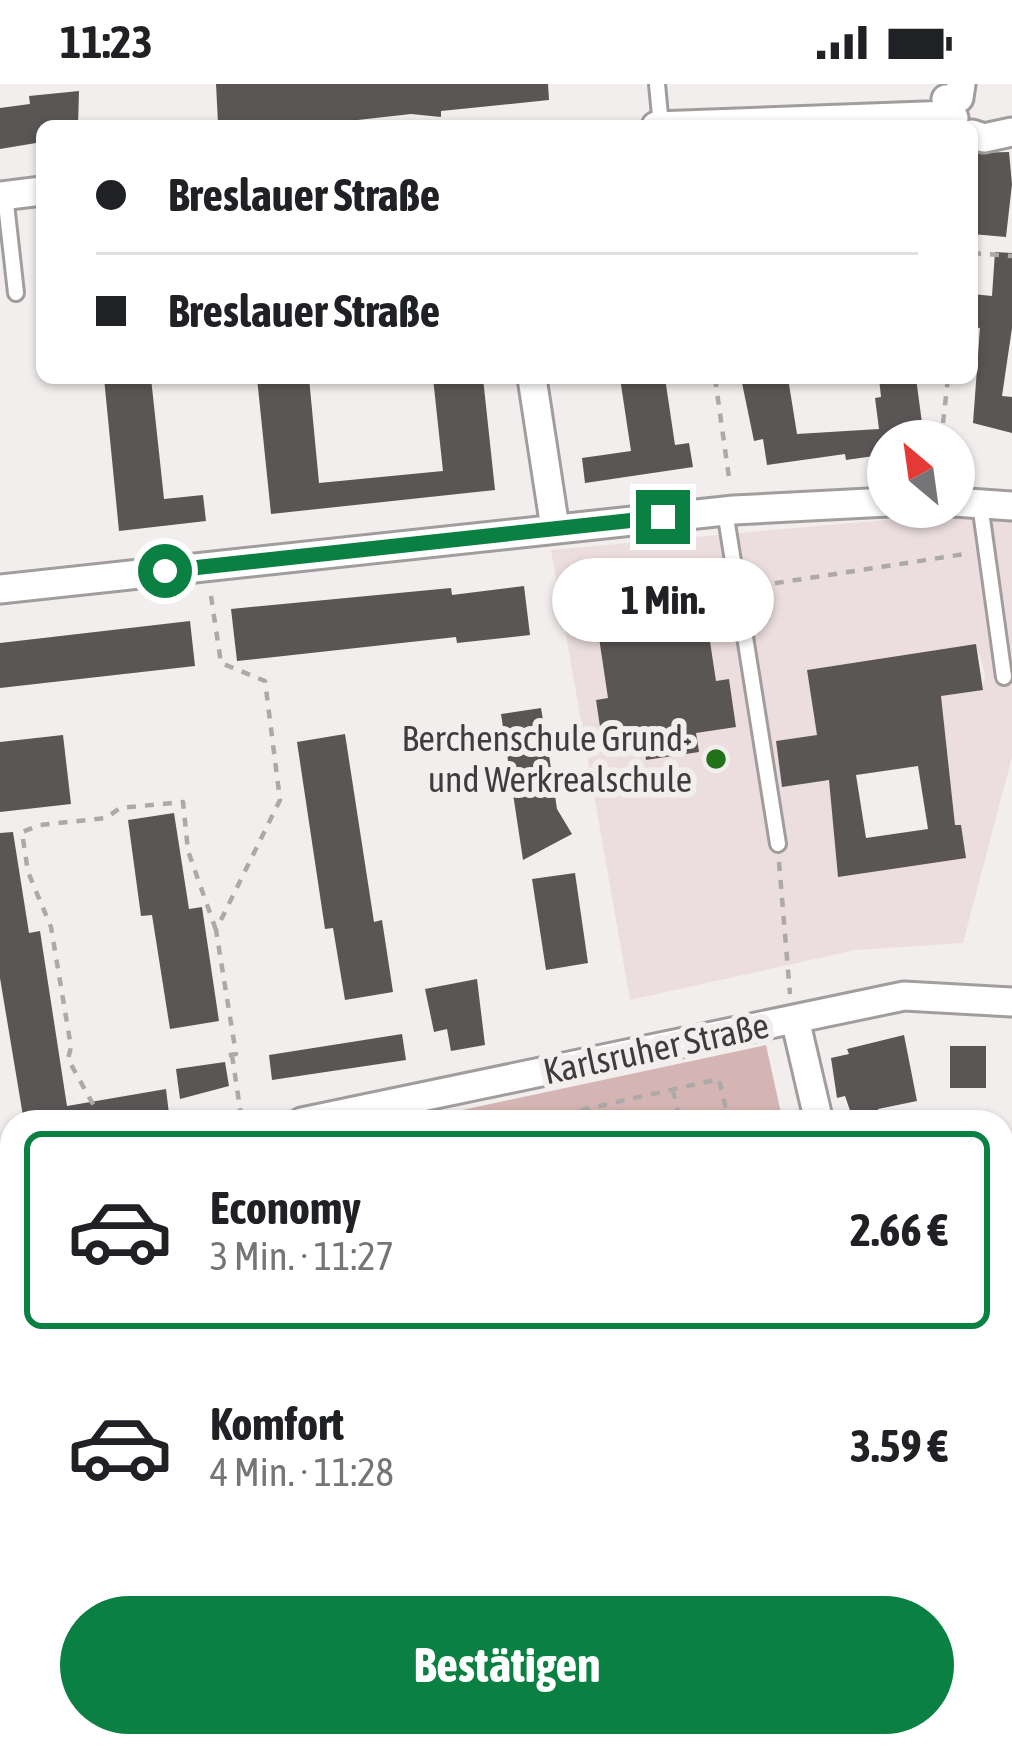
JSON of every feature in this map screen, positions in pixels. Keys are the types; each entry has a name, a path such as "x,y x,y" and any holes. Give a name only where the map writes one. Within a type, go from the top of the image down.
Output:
{"street":[{"path":"958,120 946,100 959,98 961,84"},
{"path":"978,134 985,138 1012,132"},
{"path":"3,196 36,192"},
{"path":"533,384 555,528"},
{"path":"0,589 729,510 867,503"},
{"path":"975,503 1012,506"},
{"name":"Karlsruher Straße","path":"386,1110 904,996 1012,1003"},
{"path":"795,1019 817,1110"}],"lane":[{"path":"657,84 658,120"},
{"path":"3,196 16,293"},
{"path":"729,510 778,844"},
{"path":"975,520 988,550 1004,677"}],"path":[{"path":"978,253 1012,256"},
{"path":"716,384 729,510"},
{"path":"943,420 947,384"},
{"path":"739,589 988,550"},
{"path":"207,566 221,663 265,681 280,800 216,930"},
{"path":"95,1110 64,1060 71,1047 51,927 24,873 22,832 40,824 106,818 120,808 183,802 188,851 216,930 236,1054 228,1055 239,1110"},
{"path":"778,844 785,967"},
{"path":"46,968 57,966"},
{"path":"581,1110 719,1079 727,1110"},
{"path":"673,1090 677,1110"}],"shaded area":[{"name":"Berchenschule Grund- und Werkrealschule","path":"975,518 1012,521 1012,757 963,943 855,950 630,1000 551,550 867,522 867,528 975,528","holes":["706,615 716,681 729,680 736,726 696,733 698,752 646,760 643,741 596,700 608,698 599,631","976,644 985,674 982,689 941,696 955,825 961,825 838,876 829,780 782,786 776,741 817,735 807,670"]},
{"path":"766,1045 780,1110 462,1110"}],"building":[{"path":"216,84 548,84 549,100 441,111 441,117 218,120"},
{"path":"79,91 78,120 36,120 36,143 0,149 0,108 30,104 29,96"},
{"path":"1009,152 1012,184 1006,237 978,235 978,153"},
{"path":"995,252 1012,253 1012,328 1002,396 1012,397 1012,433 973,420 978,295 992,296"},
{"path":"105,384 152,384 164,499 203,495 206,521 119,531"},
{"path":"258,384 310,384 319,483 443,471 434,384 484,384 495,490 271,514"},
{"path":"621,384 666,384 675,445 689,443 693,467 585,483 582,458 631,451"},
{"path":"742,384 789,384 797,434 867,430 867,457 846,460 845,454 767,465 763,439 754,441"},
{"path":"880,384 917,384 922,420 878,420 875,398 881,397"},
{"path":"524,586 530,635 457,643 456,637 237,661 231,609 451,588 452,595"},
{"path":"706,615 716,681 729,679 736,727 696,733 699,752 646,760 643,741 603,747 596,700 608,698 598,631"},
{"path":"190,621 195,666 0,688 0,643"},
{"path":"976,644 983,690 941,696 955,825 961,825 966,858 838,877 829,780 782,787 776,741 817,735 807,670","holes":["918,766 928,829 866,838 856,775"]},
{"path":"541,708 544,726 559,750 549,755 557,809 572,834 523,860 501,714"},
{"path":"345,734 374,922 382,920 393,992 345,1000 333,928 325,929 297,742"},
{"path":"63,735 71,804 0,812 0,742"},
{"path":"174,813 189,909 202,907 219,1021 170,1029 152,915 141,916 128,820"},
{"path":"13,832 29,933 40,931 67,1106 166,1089 169,1110 22,1110 0,978 0,833"},
{"path":"575,873 588,963 546,970 532,879"},
{"path":"477,979 485,1045 451,1051 447,1029 434,1032 425,989"},
{"path":"402,1034 406,1060 272,1080 269,1055"},
{"path":"904,1035 917,1101 878,1110 850,1110 845,1096 837,1098 831,1058 849,1054 847,1049"},
{"path":"950,1046 986,1046 986,1088 950,1088"},
{"path":"225,1062 229,1086 180,1099 176,1069"}],"place":[{"name":"Berchenschule Grund- und Werkrealschule","path":"716,759"}],"route":[{"path":"165,571 663,517"}]}
